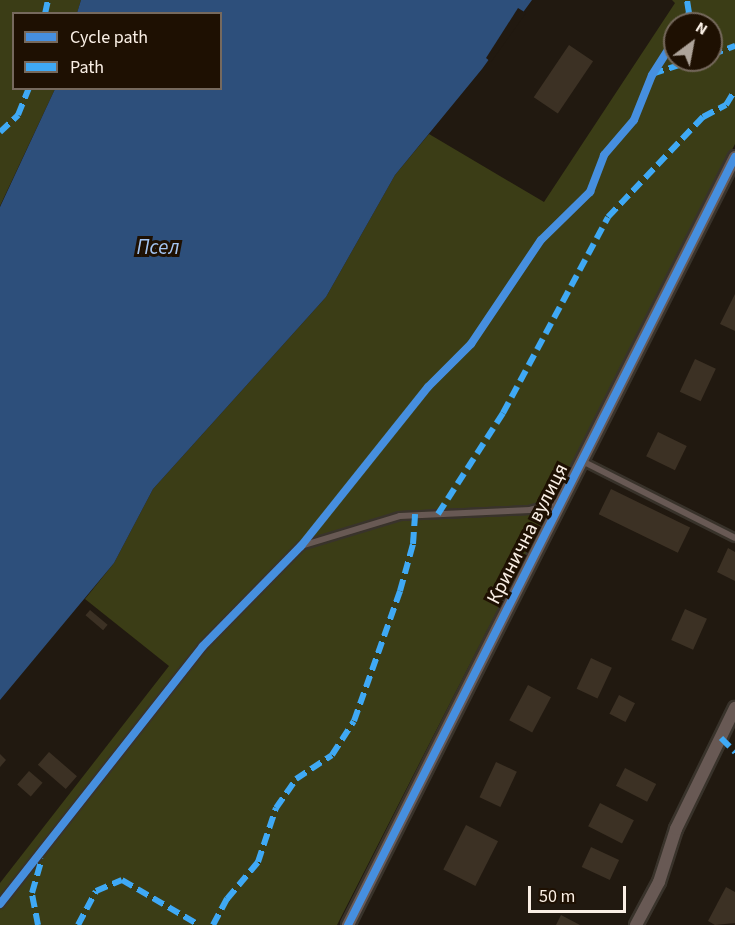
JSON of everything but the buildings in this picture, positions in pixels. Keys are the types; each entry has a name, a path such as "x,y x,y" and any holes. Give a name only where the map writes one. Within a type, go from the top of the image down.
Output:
{"street":[{"name":"Кринична вулиця","path":"348,925 584,462 735,157"},
{"path":"636,925 659,882 676,829 735,708"}],"lane":[{"path":"584,462 735,538"},
{"path":"0,904 203,646 301,546 400,516 530,510 565,499"}],"green space":[{"path":"0,0 81,0 77,12 12,12 12,90 55,90 0,206"},
{"path":"672,0 735,0 735,144 337,925 0,925 0,883 169,666 85,599 114,563 153,489 326,297 395,175 429,134 544,202 663,21 663,72 723,72 723,12 669,12 675,3"}],"water":[{"name":"Псел","path":"81,0 532,0 482,69 395,175 326,297 153,489 114,563 0,700 0,207 55,90 222,90 222,12 77,12"}],"pier":[{"path":"518,8 526,13 491,62 486,58"}],"marked path":[{"path":"45,12 48,0"},
{"path":"687,0 689,12"},
{"path":"723,50 735,46"},
{"path":"652,74 663,70"},
{"path":"0,132 18,115 28,90"},
{"path":"438,514 503,413 608,217 703,117 726,105 735,90"},
{"path":"213,925 227,899 258,862 276,808 296,779 332,755 354,721 400,591 413,544 415,514"},
{"path":"721,738 735,752"},
{"path":"38,925 32,893 42,858"},
{"path":"78,925 96,891 122,880 199,925"}],"cycle path":[{"path":"0,904 203,646 301,546 428,387 471,344 541,240 590,192 604,155 634,120 652,75 663,58"},
{"path":"348,925 735,157"}]}
